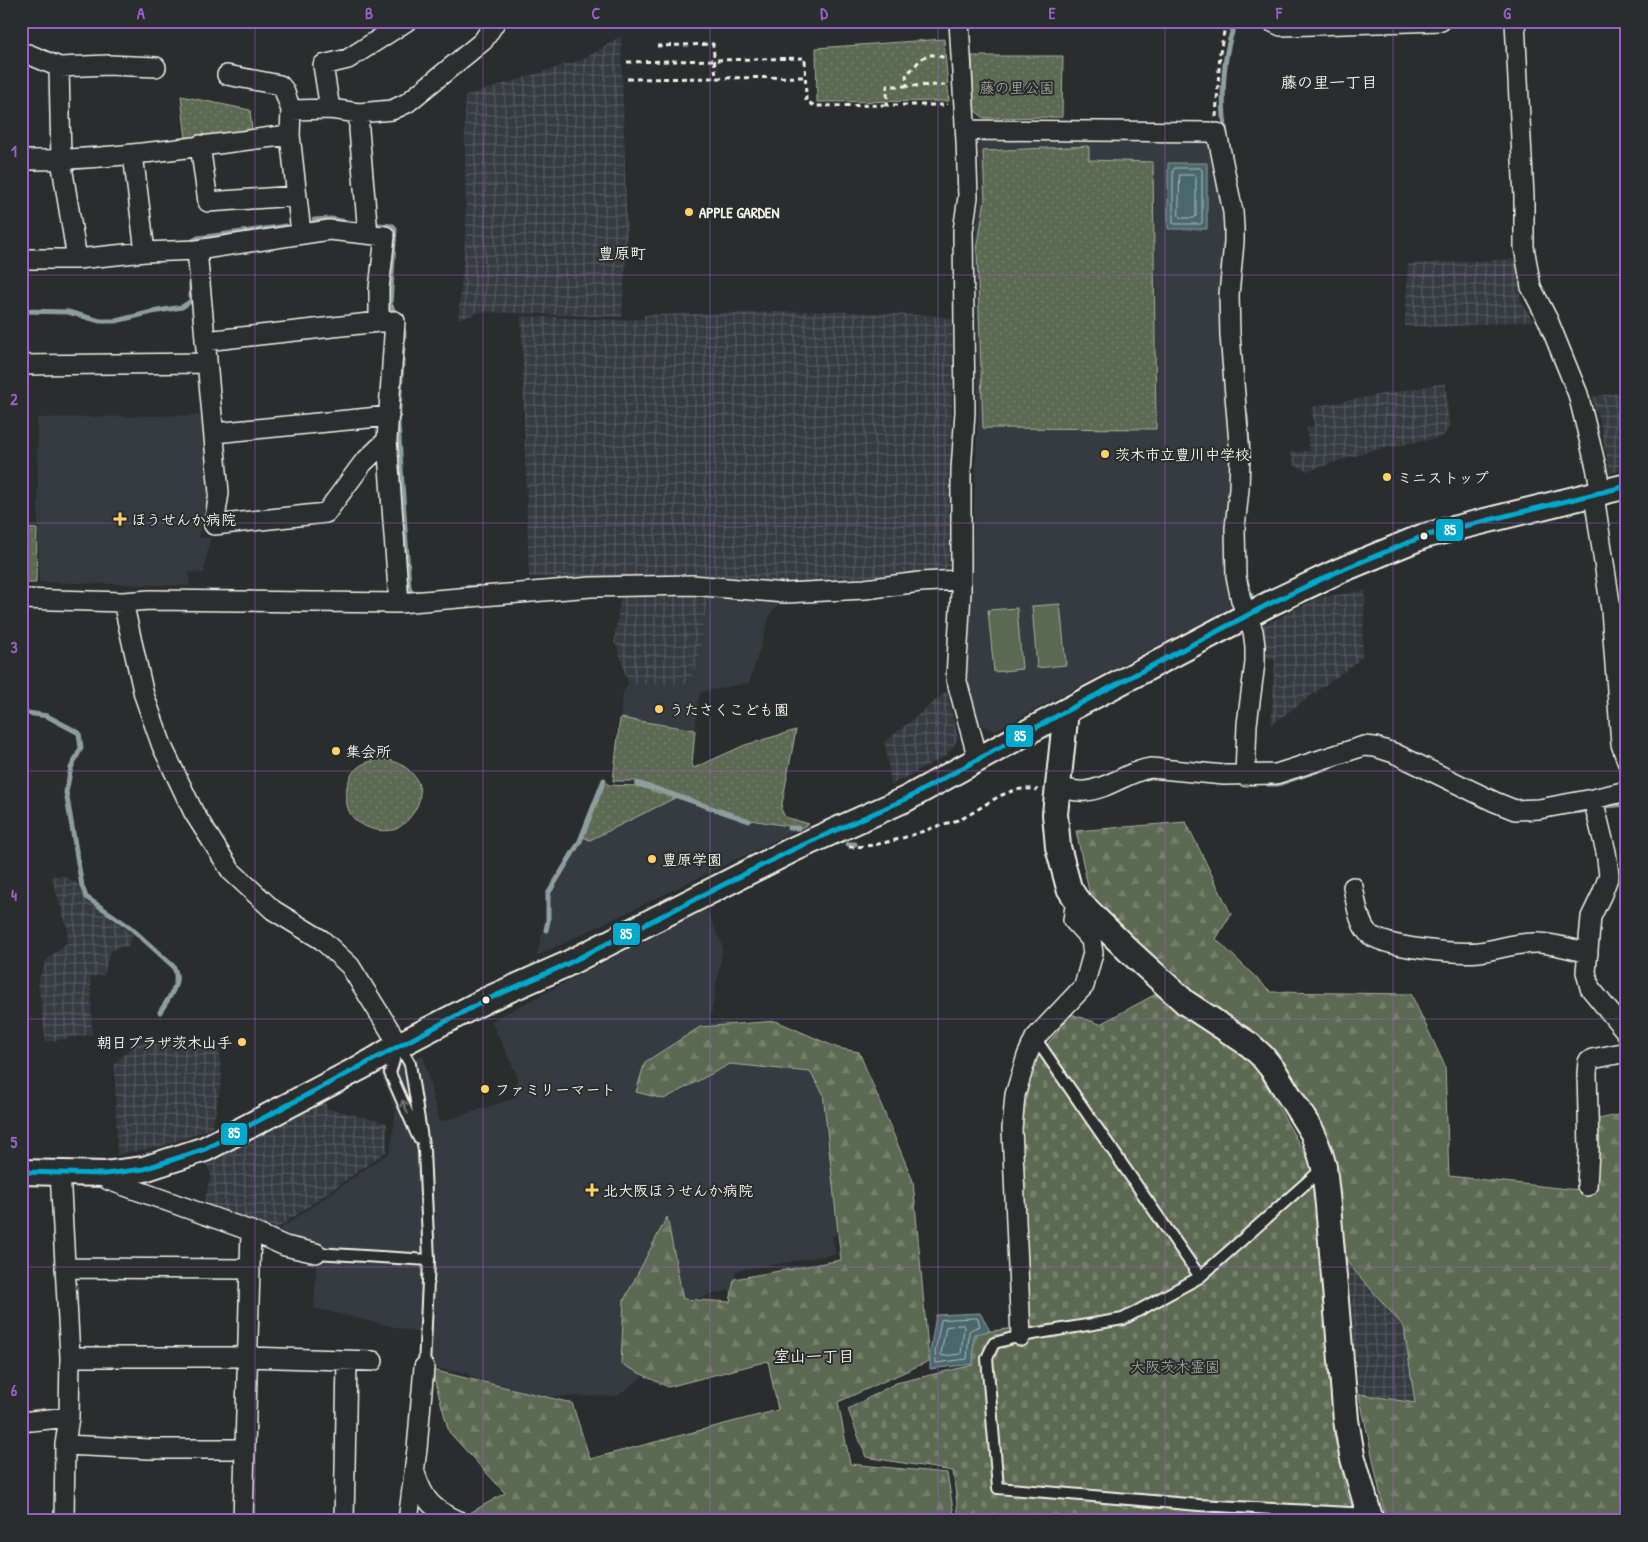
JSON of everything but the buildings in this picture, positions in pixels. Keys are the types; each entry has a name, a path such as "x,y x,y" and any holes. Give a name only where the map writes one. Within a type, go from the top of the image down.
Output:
{"street":[{"path":"330,109 323,65 348,59 407,21"},
{"path":"958,21 966,130 968,197 963,231 964,412 961,580 956,678 978,759"},
{"path":"1270,21 1281,26 1441,21"},
{"path":"1515,21 1524,196 1524,248 1531,287 1548,320 1578,394 1596,467 1597,494 1611,610 1621,744 1627,760"},
{"path":"290,110 330,109 359,114 392,110 407,103 483,41 490,23"},
{"path":"21,54 28,54 59,67 110,65 156,67"},
{"path":"59,67 61,160 77,259"},
{"path":"227,74 280,85 284,90 290,110 290,135 301,233"},
{"path":"359,114 358,130 368,234"},
{"path":"966,130 1213,132 1233,212 1234,228 1229,313 1240,455 1235,551 1241,600 1253,632 1255,663 1247,724 1245,776"},
{"path":"21,160 61,160 133,154 290,135"},
{"path":"200,145 208,202 296,196"},
{"path":"133,154 145,252"},
{"path":"21,258 77,259 145,252 197,250 329,230 385,236 379,289 379,322"},
{"path":"197,250 219,493 214,525 326,513 363,463 387,440"},
{"path":"205,341 395,321 387,440 399,603"},
{"path":"21,365 207,363"},
{"path":"214,434 389,416"},
{"path":"21,1172 105,1174 144,1168 205,1149 486,1000 574,960 794,848 906,799 1066,711 1247,616 1339,572 1424,536 1627,486"},
{"path":"21,599 123,602 150,600 399,603 591,586 692,585 785,593 961,580"},
{"path":"123,602 144,695 162,746 194,813 231,871 273,910 322,940 350,966 399,1045"},
{"path":"1066,711 1055,814 1058,847 1069,888 1076,899 1186,1003 1250,1045 1262,1056 1274,1071 1312,1132 1320,1153 1324,1166 1346,1420 1352,1455 1370,1517"},
{"path":"1058,788 1090,790 1122,779 1134,772 1151,768 1245,776 1284,772 1364,746 1375,747 1394,753 1515,810 1539,809 1627,791"},
{"path":"1593,799 1606,852 1609,875 1591,917 1586,972 1590,988 1627,1032"},
{"path":"1353,887 1360,919 1368,934 1378,940 1411,948 1437,951 1480,952 1514,944 1541,943 1588,953"},
{"path":"1021,1336 1012,1129 1015,1094 1035,1038 1084,986 1094,953 1091,940 1073,920 1076,899"},
{"path":"1587,1186 1589,1150 1588,1062 1592,1059 1627,1052"},
{"path":"60,1172 70,1357 69,1416 65,1445 64,1521"},
{"path":"105,1174 108,1180 251,1231 285,1246 316,1253"},
{"path":"243,1521 251,1231"},
{"path":"65,1268 250,1269"},
{"path":"70,1357 248,1357 373,1361"},
{"path":"344,1521 346,1361"},
{"path":"408,1521 424,1367"},
{"path":"21,1422 69,1416"},
{"path":"65,1445 150,1449 245,1449"},
{"path":"414,1473 421,1492 429,1503 442,1514 459,1521"}],"lane":[{"path":"1035,1038 1200,1277"},
{"path":"399,1045 390,1073 424,1151"},
{"path":"399,1045 410,1064 424,1151 429,1260 424,1367"},
{"path":"1324,1166 1200,1277 1123,1319 1021,1336 994,1343 987,1358 998,1488 1370,1517"},
{"path":"316,1253 429,1260"}],"path":[{"path":"1213,132 1216,118 1220,54 1226,21"},
{"path":"657,46 713,44 716,78"},
{"path":"907,86 906,74 912,70 921,58 931,54 949,58"},
{"path":"627,62 805,58 806,101 815,106 952,105"},
{"path":"627,79 806,77"},
{"path":"887,105 887,86 951,85"},
{"path":"847,847 862,847 907,838 961,819 1009,791 1030,788 1045,791 1058,788"}],"shaded area":[{"path":"621,36 627,236 622,317 481,312 458,319 466,234 465,96 584,59"},
{"name":"茨木市立豊川中学校","path":"979,141 1213,143 1226,209 1233,431 1234,606 994,731 976,722 967,673 978,410 975,242 981,196"},
{"path":"1520,259 1520,299 1533,321 1439,327 1405,326 1408,264"},
{"path":"831,311 937,316 953,319 950,566 943,573 909,573 775,586 686,581 529,577 521,316 623,320 644,319 644,315"},
{"path":"1445,383 1450,427 1442,437 1370,451 1308,471 1294,465 1290,452 1309,451 1306,427 1314,426 1311,407"},
{"path":"1617,393 1627,396 1627,468 1610,474 1600,422 1591,397"},
{"name":"ほうせんか病院","path":"206,415 208,500 198,537 210,538 204,573 189,572 190,586 39,582 37,418"},
{"path":"1365,591 1362,658 1271,725 1275,660 1263,657 1262,626 1320,597"},
{"path":"621,592 709,594 702,631 700,658 687,684 628,684 617,646 614,643"},
{"path":"709,594 781,601 771,613 749,683 701,692 698,700 692,764 695,768 745,745 796,730 781,809 785,817 809,824 537,956 545,921 546,894 579,837 601,780 609,785 638,786 746,821 773,824 750,820 637,781 613,781 623,693 628,684 687,684 690,681 700,659 702,631"},
{"path":"947,691 958,739 947,755 891,785 885,742"},
{"path":"51,876 64,876 78,884 83,898 133,934 128,946 116,948 109,954 104,975 91,976 92,1034 46,1042 38,981 47,959 66,944 68,930"},
{"name":"北大阪ほうせんか病院","path":"706,909 723,947 710,1021 767,1025 837,1050 855,1228 832,1236 836,1254 735,1271 735,1289 698,1298 641,1378 617,1396 504,1397 466,1373 418,1366 419,1333 314,1308 317,1247 274,1233 390,1152 396,1111 380,1072 423,1055 439,1122 516,1098 517,1075 491,1021"},
{"path":"138,1041 219,1049 222,1079 212,1128 165,1145 117,1155 115,1064"},
{"path":"325,1098 326,1108 387,1123 387,1151 271,1233 203,1207 211,1175 204,1159"},
{"path":"1347,1262 1404,1327 1415,1404 1359,1394"}],"green space":[{"path":"944,39 949,101 817,102 816,48"},
{"name":"藤の里公園","path":"972,56 1063,56 1062,117 984,118 974,110"},
{"path":"181,96 250,110 252,131 186,139"},
{"path":"1089,146 1089,160 1153,162 1156,429 983,428 977,250 985,200 983,151"},
{"path":"21,528 37,529 36,583 21,583"},
{"path":"1060,604 1066,665 1037,668 1032,606"},
{"path":"1017,608 1022,669 994,672 988,610"},
{"path":"620,718 695,730 692,764 694,768 745,745 796,730 781,809 785,817 809,824 801,828 750,820 637,781 613,781"},
{"path":"380,759 399,763 407,768 418,782 420,791 415,810 407,821 396,829 384,831 372,829 355,820 348,810 346,798 347,785 352,773 361,765"},
{"path":"605,782 609,785 638,786 675,798 590,840 583,837"},
{"path":"1186,822 1231,914 1216,939 1271,992 1411,994 1445,1066 1449,1176 1591,1190 1594,1120 1627,1113 1627,1521 1386,1521 1359,1394 1415,1403 1404,1327 1347,1262 1333,1159 1267,1049 1161,973 1089,891 1076,831"},
{"name":"大阪茨木霊園","path":"1158,993 1255,1066 1310,1163 1316,1190 1334,1434 1346,1490 1357,1521 959,1521 953,1471 866,1457 848,1409 896,1383 973,1365 974,1333 1025,1327 1022,1126 1032,1064 1071,1014 1100,1024"},
{"path":"776,1021 838,1048 859,1052 913,1181 929,1361 838,1402 850,1464 947,1473 955,1521 460,1521 461,1518 505,1493 449,1432 432,1370 572,1403 590,1459 778,1410 768,1361 668,1387 621,1364 624,1300 667,1217 683,1299 730,1302 734,1279 841,1260 823,1093 810,1072 730,1064 664,1099 636,1092 645,1062 700,1027"}],"water":[{"path":"1168,163 1207,163 1207,229 1168,229"},
{"path":"980,1313 990,1331 974,1334 973,1364 930,1369 930,1352 936,1315"}],"waterway":[{"path":"1226,134 1224,121 1224,76 1228,46 1237,21"},
{"path":"314,220 331,219 358,224"},
{"path":"378,225 393,226 395,229 390,304 397,317"},
{"path":"191,242 198,238 286,226"},
{"path":"21,311 68,312 100,321 116,321 182,307 191,301 191,282"},
{"path":"402,325 404,333 398,424 409,587 411,592 419,593"},
{"path":"1246,416 1248,445"},
{"path":"1246,580 1251,596"},
{"path":"462,588 479,587"},
{"path":"21,712 47,716 79,733 81,748 71,768 66,792 82,886 86,897 131,928 173,966 176,972 175,984 160,1012"},
{"path":"1268,784 1278,784 1335,765"},
{"path":"546,930 548,894 580,841 604,780"},
{"path":"637,784 654,788 749,821"},
{"path":"1605,806 1627,804"},
{"path":"1571,812 1590,810"},
{"path":"789,828 798,828"},
{"path":"848,844 855,844"}],"transit line":[{"name":"85","path":"21,1172 105,1174 144,1169 205,1149 486,1000 565,965 794,849 906,799 1066,711 1269,604 1339,571 1424,536 1627,486"}],"place":[{"name":"APPLE GARDEN","path":"689,212"},
{"name":"茨木市立豊川中学校","path":"1105,454"},
{"name":"ミニストップ","path":"1387,477"},
{"name":"ほうせんか病院","path":"120,519"},
{"name":"うたさくこども園","path":"659,709"},
{"name":"集会所","path":"336,751"},
{"name":"豊原学園","path":"652,859"},
{"name":"朝日プラザ茨木山手","path":"242,1042"},
{"name":"ファミリーマート","path":"485,1089"},
{"name":"北大阪ほうせんか病院","path":"592,1190"}],"district":[{"name":"藤の里一丁目","path":"1329,82"},
{"name":"豊原町","path":"622,253"},
{"name":"室山一丁目","path":"814,1356"}]}
